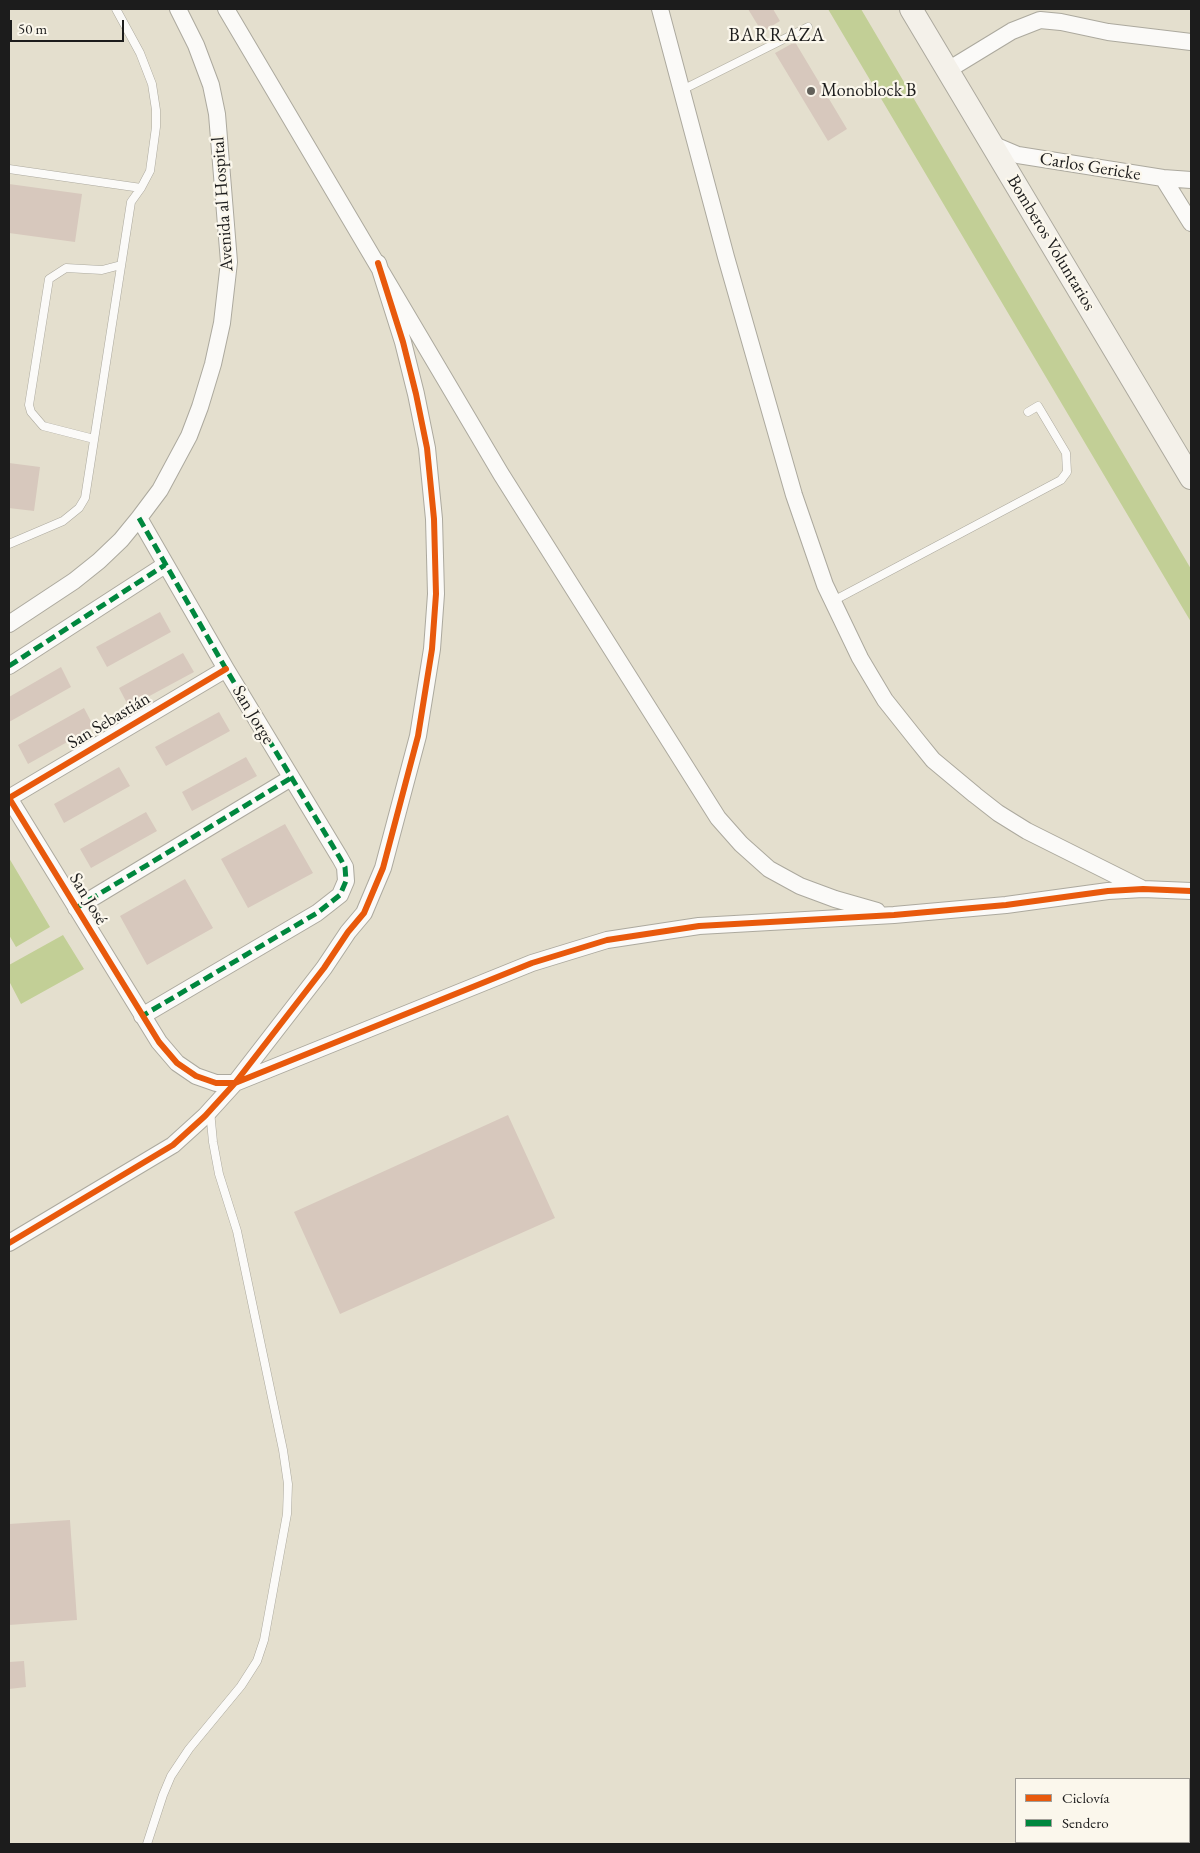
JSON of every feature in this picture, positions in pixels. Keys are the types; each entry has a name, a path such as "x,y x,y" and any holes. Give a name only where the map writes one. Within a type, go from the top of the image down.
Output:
{"main road":[{"name":"Bomberos Voluntarios","path":"911,9 1191,478"}],"street":[{"name":"Avenida al Hospital","path":"9,624 74,581 121,540 160,490 175,465 200,407 222,323 229,262 215,107 210,85 196,45 178,9"},
{"path":"226,9 378,263 501,474 718,818 741,844 769,869 800,886 858,906 894,915"},
{"path":"660,9 783,458 810,542 833,601 860,658 881,693 933,760 975,795 1020,827 1143,889"},
{"path":"948,70 1012,31 1040,20 1061,22 1108,32 1191,42"},
{"name":"Carlos Gericke","path":"992,144 1018,155 1163,178 1191,180"},
{"path":"1163,178 1191,223"},
{"path":"9,1243 173,1145 210,1111 235,1083 364,913 383,868 418,736 433,640 436,594 434,519 427,448 404,342 378,263"},
{"name":"San Jorge","path":"139,518 226,669 340,858 345,867 346,881 340,894 317,913 142,1016"},
{"path":"9,666 165,565"},
{"name":"San Sebastián","path":"9,798 226,669"},
{"path":"76,908 291,778"},
{"name":"San José","path":"9,798 159,1042 178,1063 196,1076 216,1083 235,1083"},
{"path":"235,1083 532,963 607,940 698,926 894,915 1006,905 1108,890 1191,891"}],"lane":[{"path":"9,544 63,521 79,508 85,498 132,202 142,188 150,171 156,110 152,84 140,53 116,9"},
{"path":"682,90 808,27"},
{"path":"9,169 142,188"},
{"path":"94,439 43,426 31,412 29,405 47,289 49,279 66,268 102,270 122,265"},
{"path":"833,601 1061,480 1067,472 1066,452 1038,406 1028,412"},
{"path":"147,1844 171,1776 189,1749 241,1686 257,1661 264,1640 287,1514 288,1484 284,1450 237,1231 219,1174 210,1111"}],"green space":[{"path":"828,9 861,9 1191,569 1191,622"},
{"path":"9,858 50,927 16,947 9,935"},
{"path":"63,935 84,969 21,1004 9,981 9,965"}],"building":[{"path":"748,9 773,9 780,21 762,32"},
{"name":"Monoblock B","path":"795,42 847,129 828,141 775,53"},
{"path":"9,184 82,194 75,242 9,233"},
{"path":"9,463 40,467 34,511 9,508"},
{"path":"160,612 171,632 107,667 96,647"},
{"path":"183,653 194,672 129,707 119,688"},
{"path":"61,667 71,687 9,722 9,697"},
{"path":"84,708 94,727 28,764 18,745"},
{"path":"219,712 230,731 166,766 155,747"},
{"path":"246,757 257,776 192,811 182,792"},
{"path":"119,767 130,786 64,823 54,804"},
{"path":"146,812 157,831 91,868 80,849"},
{"path":"285,824 313,873 248,908 221,859"},
{"path":"185,879 213,928 147,965 120,916"},
{"path":"508,1115 555,1218 340,1314 294,1212"},
{"path":"70,1520 77,1620 9,1625 9,1524"},
{"path":"24,1661 26,1687 9,1689 9,1662"}],"marked path":[{"path":"139,518 226,669 340,858 345,867 346,881 340,895 317,913 142,1016"},
{"path":"9,666 165,565"},
{"path":"76,908 291,778"}],"cycle path":[{"path":"9,1243 173,1145 205,1116 235,1083 364,913 383,868 418,736 432,649 436,594 434,519 427,448 403,342 378,263"},
{"path":"226,669 9,798 159,1042 177,1063 196,1076 216,1083 235,1083 532,963 607,940 699,926 894,915 1006,905 1108,891 1143,889 1191,891"}],"place":[{"name":"Monoblock B","path":"811,91"}],"district":[{"name":"BARRAZA","path":"777,36"}]}
